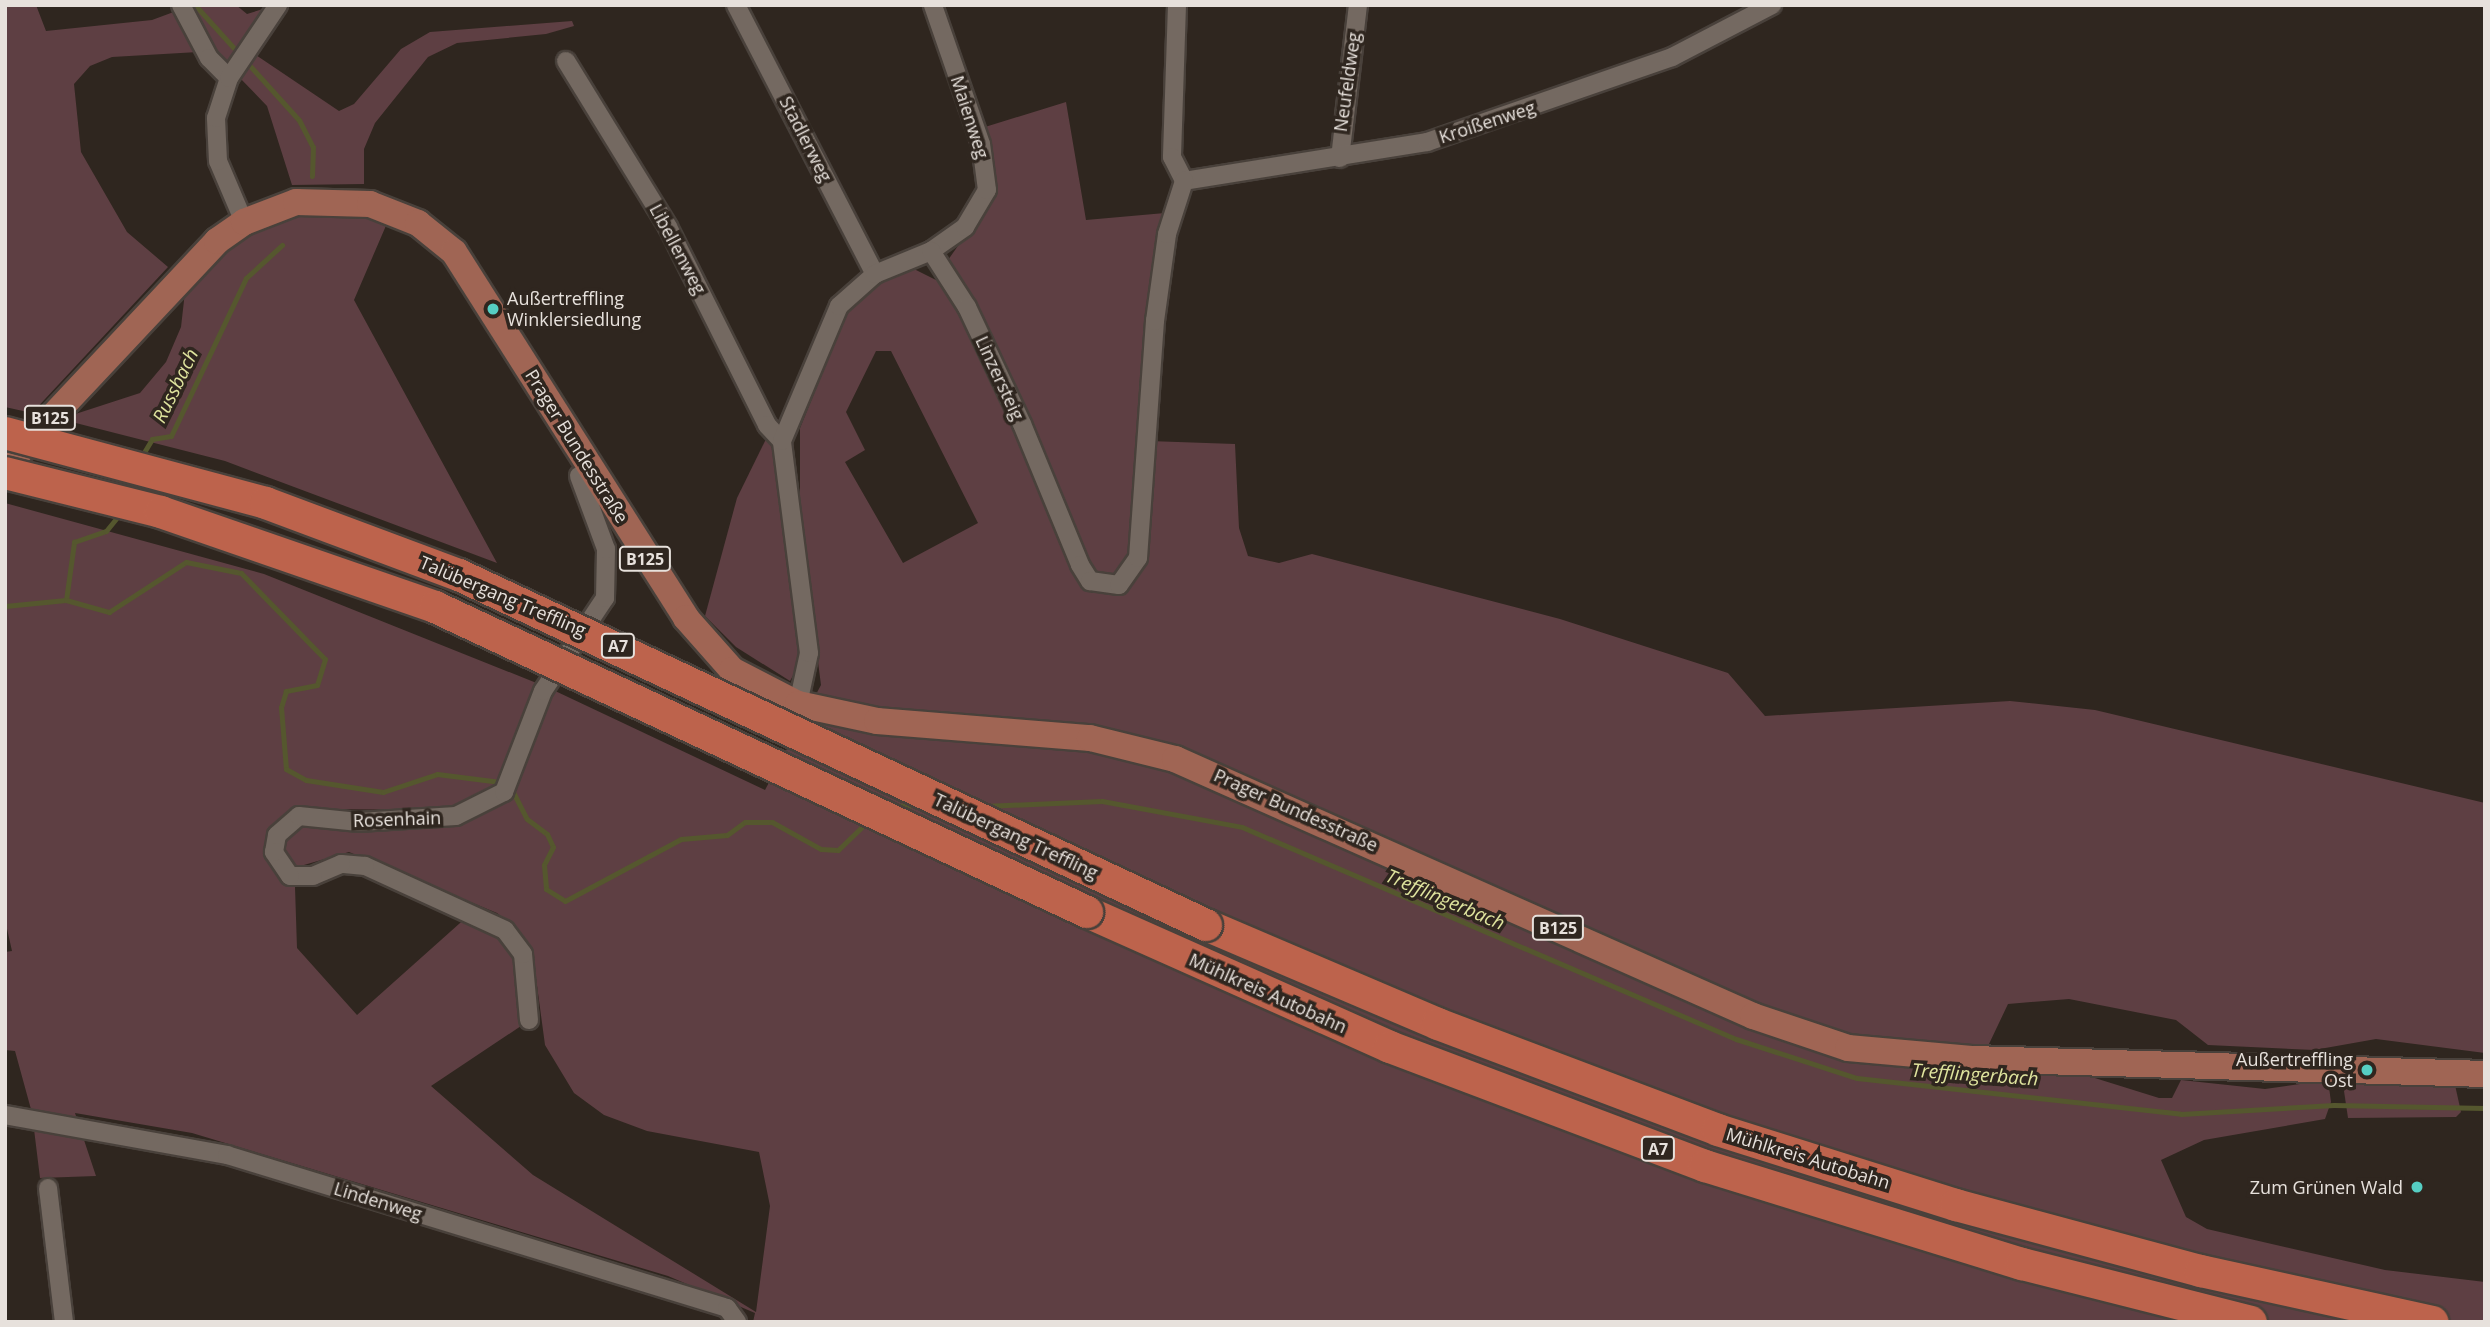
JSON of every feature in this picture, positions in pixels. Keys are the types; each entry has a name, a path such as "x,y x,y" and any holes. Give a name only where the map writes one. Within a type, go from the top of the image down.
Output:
{"highway":[{"name":"Talübergang Treffling","path":"5,433 266,503 459,575 1206,925"},
{"name":"Talübergang Treffling","path":"5,473 256,542 435,607 1087,912"},
{"name":"Mühlkreis Autobahn","path":"1087,912 1390,1047 1705,1166 2022,1264 2251,1322"},
{"name":"Mühlkreis Autobahn","path":"1206,925 1438,1024 1718,1130 2034,1226 2432,1322"}],"main road":[{"name":"Prager Bundesstraße","path":"244,222 320,199 397,213 454,252 681,611 732,670 798,704 877,721 1090,738 1175,759 1761,1019 1848,1048 1972,1059 2485,1074"},
{"name":"B125","path":"5,467 196,259 244,222"}],"street":[{"path":"181,5 209,58 232,74"},
{"path":"244,222 218,161 216,118 232,74 278,5"},
{"name":"Stadlerweg","path":"736,5 875,274"},
{"name":"Maienweg","path":"931,251 965,227 986,190 981,144 933,5"},
{"path":"1177,5 1172,157 1184,181"},
{"name":"Neufeldweg","path":"1340,158 1359,5"},
{"name":"Kroißenweg","path":"1184,181 1417,145 1509,116 1672,57 1772,5"},
{"name":"Libellenweg","path":"566,61 668,227 767,425 782,441"},
{"name":"Linzersteig","path":"931,251 967,307 1022,424 1080,565 1090,580 1119,585 1138,558 1155,321 1167,234 1184,181"},
{"path":"798,704 809,653 782,441 839,306 875,274 931,251"},
{"name":"Rosenhain","path":"529,1020 523,954 488,919 352,863 290,876 274,852 277,835 299,816 359,822 456,816 504,792 543,691 596,618 609,583 606,549 579,476"},
{"name":"Lindenweg","path":"5,1115 227,1155 727,1308 737,1322"},
{"path":"48,1188 64,1322"}],"shaded area":[{"path":"5,5 36,5 46,31 152,20 179,10 198,52 112,57 90,66 74,84 81,152 127,232 168,267 32,413 5,407"},
{"path":"187,5 236,5 247,14 266,8 228,62 212,51"},
{"path":"572,21 574,26 546,34 457,43 428,57 375,123 364,149 364,184 292,185 267,106 239,77 253,53 339,111 354,104 401,49 430,32"},
{"path":"1066,102 1086,220 1165,213 1136,435 1132,553 1115,580 1095,574 1086,560 948,260 991,199 993,155 985,127"},
{"path":"323,209 388,221 354,300 497,563 225,461 60,419 140,393 166,362 181,327 186,283 249,231"},
{"path":"912,268 940,282 960,309 1080,584 1092,593 1127,589 1147,558 1149,441 1235,444 1239,528 1248,556 1279,563 1312,554 1560,619 1728,673 1765,716 2010,701 2095,710 2485,803 2485,1053 2376,1039 2314,1050 2208,1045 2176,1020 2069,999 2008,1004 1979,1065 2066,1069 2159,1098 2172,1098 2181,1080 2265,1089 2328,1080 2331,1102 2325,1119 2204,1140 2161,1160 2186,1217 2207,1229 2385,1270 2485,1282 2485,1322 753,1322 755,1313 668,1276 192,1133 75,1113 96,1176 40,1178 32,1113 15,1051 5,1050 5,952 12,951 5,920 5,503 264,574 539,684 498,789 454,810 307,809 267,836 269,861 295,887 297,948 357,1015 469,915 493,928 515,951 521,1026 431,1086 533,1175 756,1312 770,1206 759,1152 647,1131 604,1115 574,1093 545,1045 533,956 519,931 497,913 349,852 297,867 281,855 289,823 448,822 484,812 505,796 551,689 765,790 821,685 800,523 800,428 847,313 864,291","holes":["876,351 891,351 978,523 903,563 845,462 865,450 846,412"]},
{"path":"767,437 774,453 800,644 801,661 790,681 736,647 705,616 737,498"},
{"path":"2351,1080 2455,1085 2461,1112 2456,1117 2348,1118 2344,1091"}],"waterway":[{"name":"Russbach","path":"195,5 299,120 313,147 312,176"},
{"name":"Russbach","path":"140,459 152,439 171,436 246,278 282,245"},
{"name":"Russbach","path":"66,600 74,542 106,531 122,511"},
{"name":"Trefflingerbach","path":"5,606 66,600 109,612 186,562 241,573 325,659 317,685 286,691 281,707 286,769 306,780 383,792 437,774 500,782"},
{"name":"Trefflingerbach","path":"513,792 527,819 547,834 553,847 544,865 546,889 565,901 681,839 727,835 745,822 772,822 821,849 838,850 868,821"},
{"name":"Trefflingerbach","path":"984,806 1102,801 1242,827 1736,1039 1857,1078 2181,1114 2334,1105 2485,1108"},
{"name":"Trefflingerbach","path":"890,806 918,805"}],"place":[{"name":"Außertreffling Winklersiedlung","path":"493,309"},
{"name":"Außertreffling Ost","path":"2367,1070"},
{"name":"Zum Grünen Wald","path":"2417,1187"}]}
